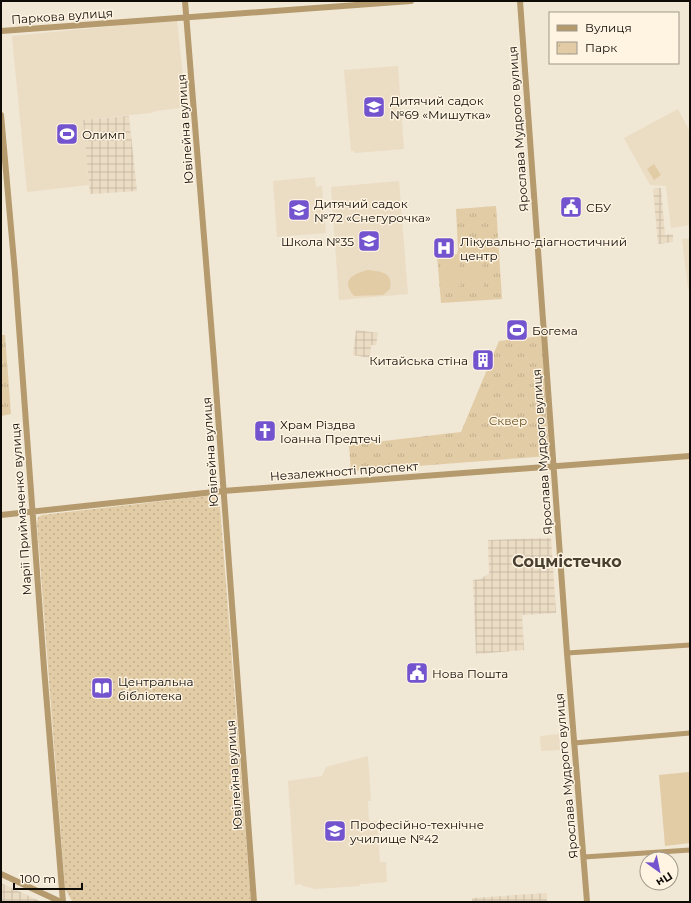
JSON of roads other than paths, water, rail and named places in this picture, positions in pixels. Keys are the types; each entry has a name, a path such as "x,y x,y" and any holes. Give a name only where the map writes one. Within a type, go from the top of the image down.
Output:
{"street":[{"name":"Ювілейна вулиця","path":"186,1 254,902"},
{"name":"Паркова вулиця","path":"1,31 411,1"},
{"name":"Ярослава Мудрого вулиця","path":"520,1 567,653 587,902"},
{"name":"Марії Приймаченко вулиця","path":"1,115 62,902"},
{"name":"Незалежності проспект","path":"1,515 223,491 690,456"},
{"path":"567,653 690,645"},
{"path":"574,743 690,733"},
{"path":"584,857 690,850"},
{"path":"1,874 62,902"}],"place":[{"name":"Дитячий садок №69 «Мишутка»","path":"374,107"},
{"name":"Олимп","path":"67,134"},
{"name":"СБУ","path":"571,207"},
{"name":"Дитячий садок №72 «Снегурочка»","path":"299,210"},
{"name":"Школа №35","path":"369,241"},
{"name":"Лікувально-діагностичний центр","path":"444,248"},
{"name":"Богема","path":"517,330"},
{"name":"Китайська стіна","path":"483,360"},
{"name":"Храм Різдва Іоанна Предтечі","path":"265,431"},
{"name":"Нова Пошта","path":"417,673"},
{"name":"Центральна бібліотека","path":"102,688"},
{"name":"Професійно-технічне училище №42","path":"335,831"}],"district":[{"name":"Соцмістечко","path":"567,561"}],"park label":[{"name":"Сквер","path":"508,420"}]}
